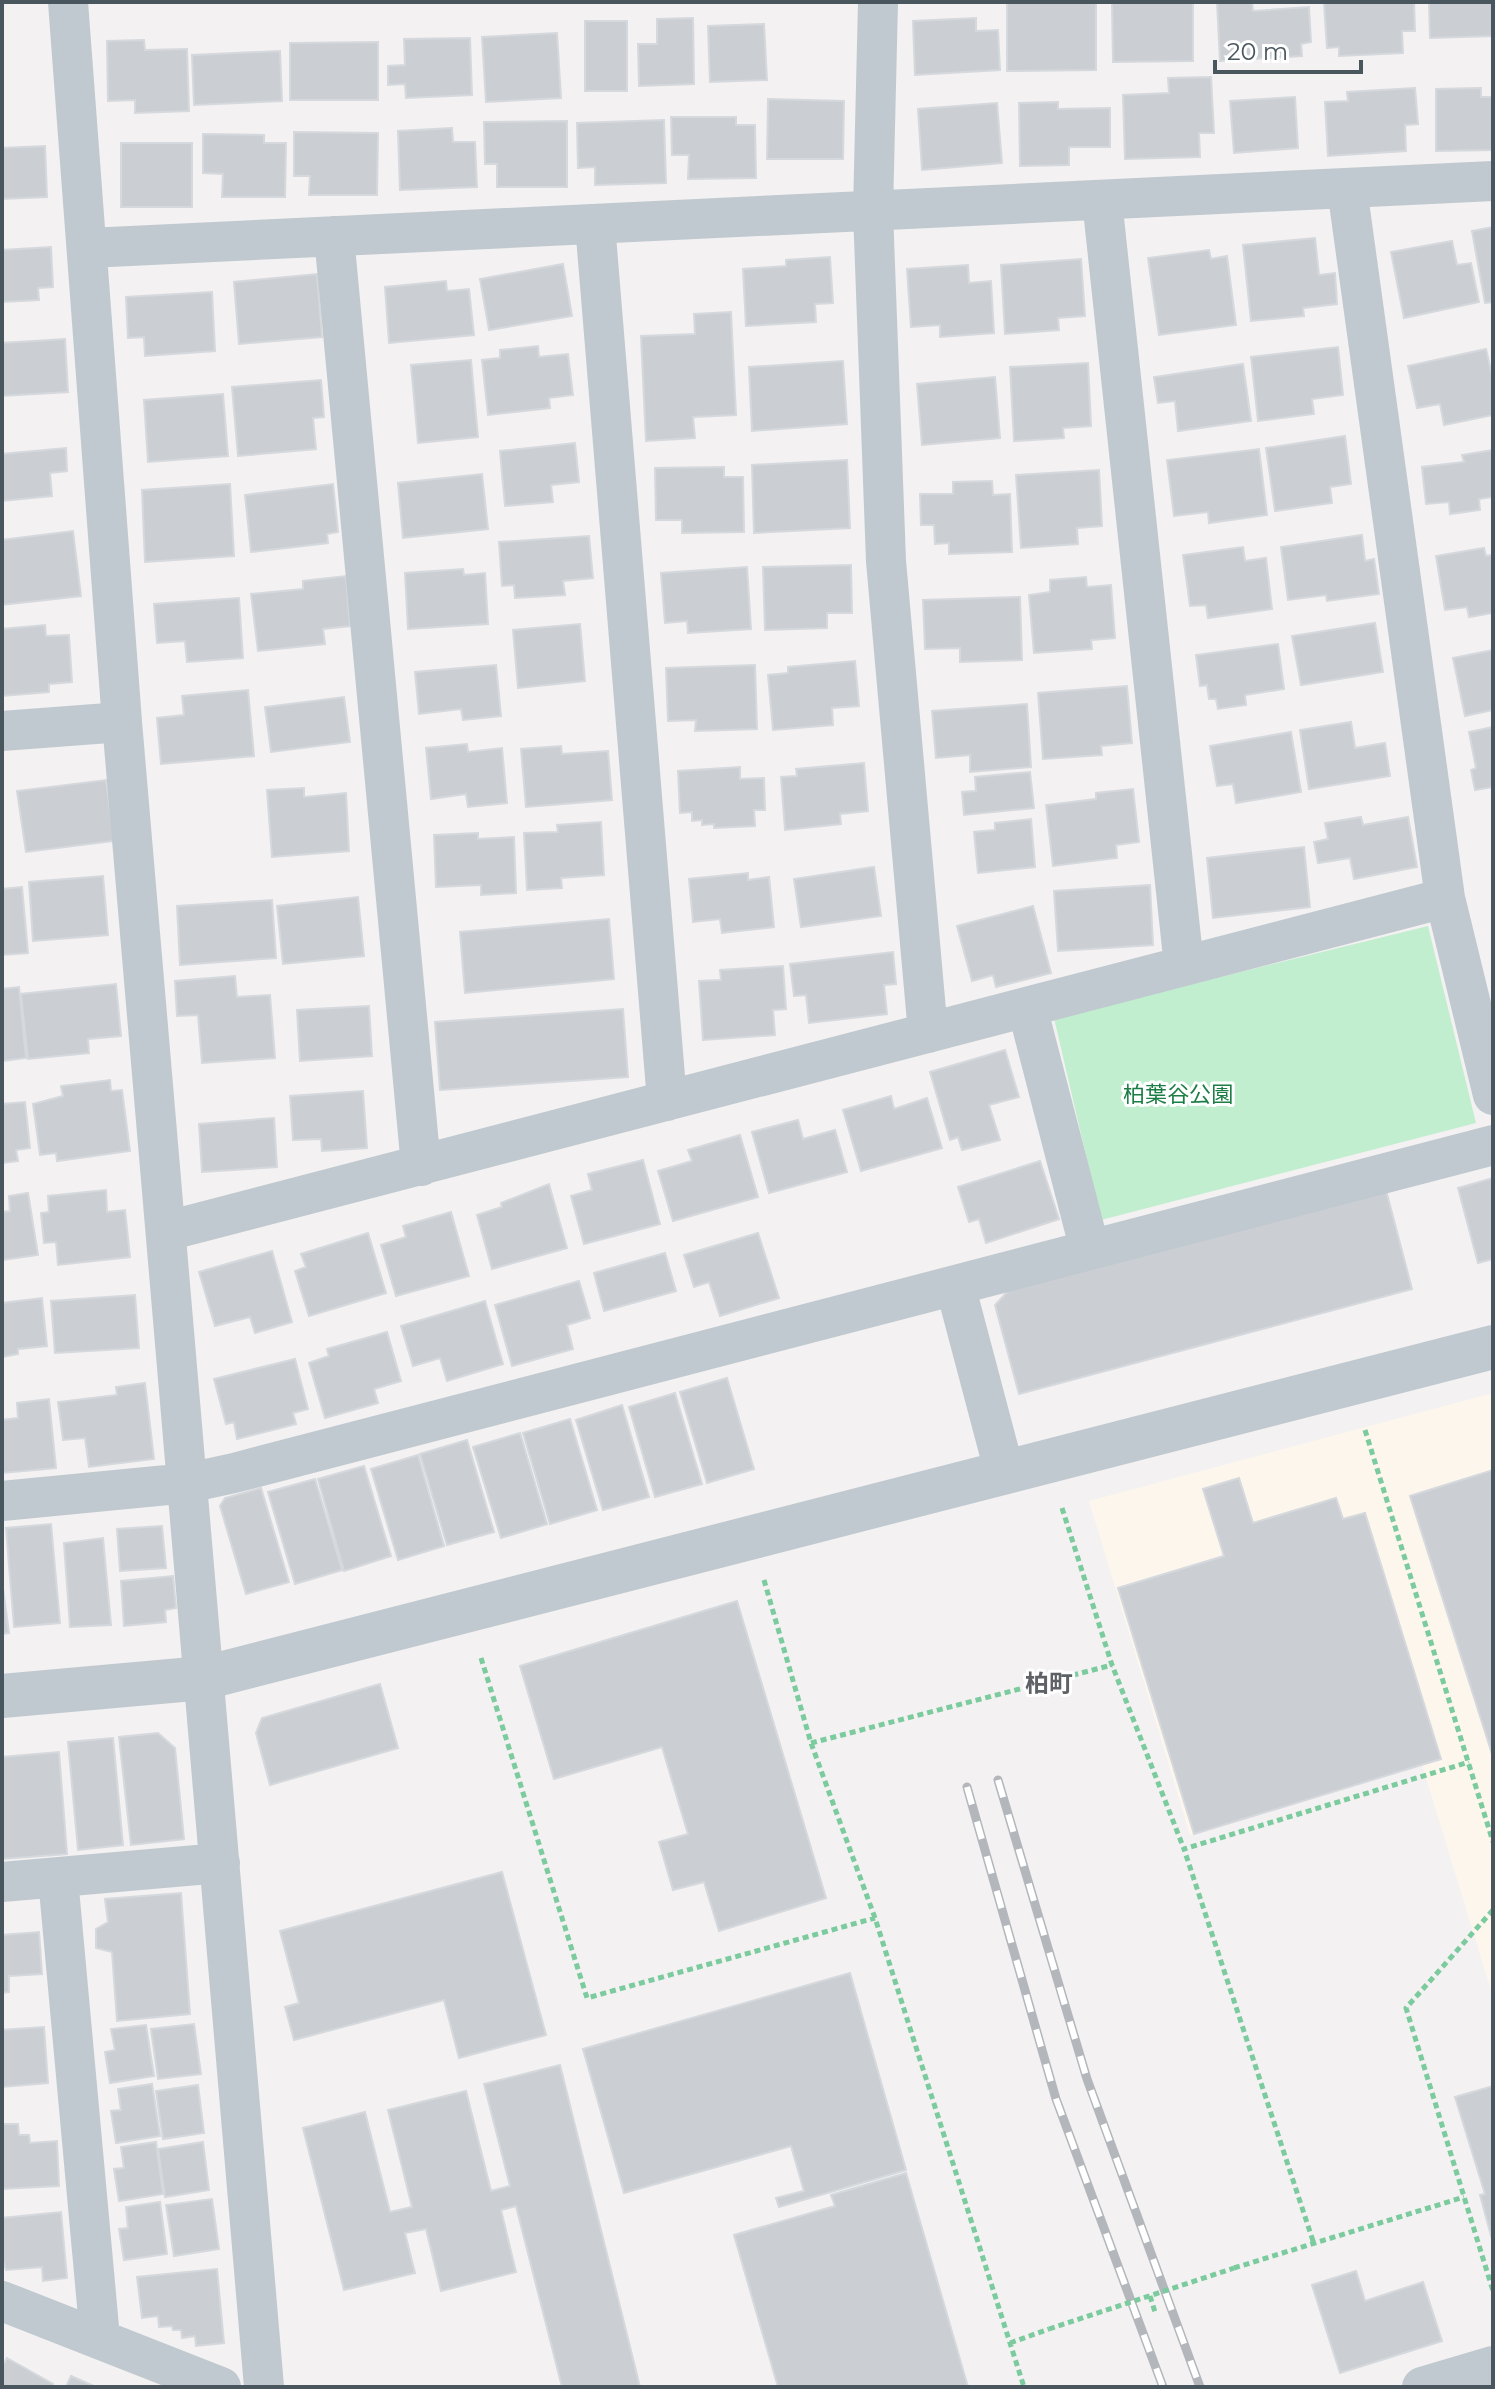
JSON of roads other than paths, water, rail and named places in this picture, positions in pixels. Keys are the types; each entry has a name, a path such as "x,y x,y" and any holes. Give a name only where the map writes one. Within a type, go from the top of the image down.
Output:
{"street":[{"path":"68,2 122,722 264,2387"},
{"path":"878,2 873,211 886,561 928,1033"},
{"path":"88,248 1493,181"},
{"path":"1347,188 1445,898 1493,1095"},
{"path":"1102,200 1184,966"},
{"path":"595,224 667,1101"},
{"path":"334,236 421,1166"},
{"path":"2,731 122,722"},
{"path":"167,1231 1445,898"},
{"path":"1027,1007 1090,1250"},
{"path":"2,1501 188,1483 1493,1145"},
{"path":"955,1285 1005,1474"},
{"path":"2,1696 204,1678 1493,1347"},
{"path":"2,1882 220,1863"},
{"path":"58,1878 100,2338"},
{"path":"2,2301 221,2387"},
{"path":"1422,2387 1493,2366"}],"railway":[{"path":"998,1780 1087,2079 1200,2387"},
{"path":"967,1787 1056,2099 1163,2387"}],"district":[{"name":"柏町","path":"1049,1683"}],"park label":[{"name":"柏葉谷公園","path":"1178,1094"}]}
